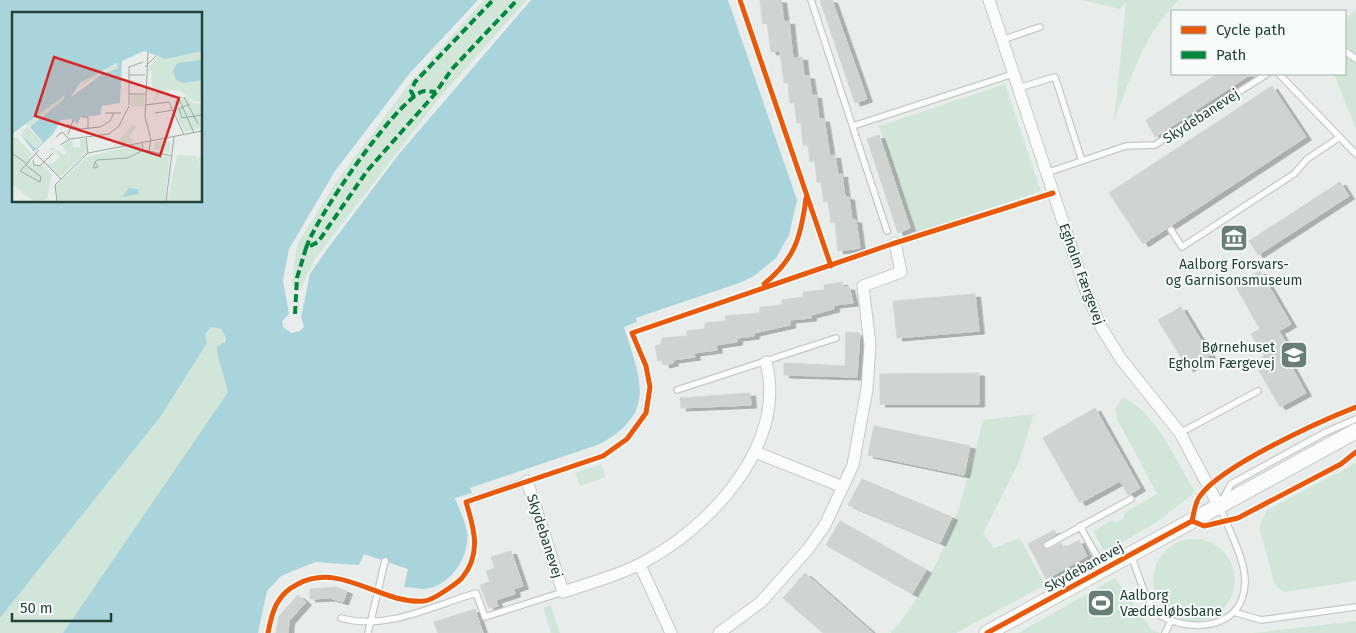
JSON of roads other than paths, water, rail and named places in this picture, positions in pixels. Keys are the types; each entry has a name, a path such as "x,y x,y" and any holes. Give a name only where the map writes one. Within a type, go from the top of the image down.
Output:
{"street":[{"name":"Egholm Færgevej","path":"989,0 1087,294 1101,327 1121,359 1180,433 1219,506"},
{"path":"719,633 761,602 788,574 825,524 853,465 867,389 870,345 863,286 900,272 895,243"},
{"name":"Skydebanevej","path":"527,481 563,592 640,565 678,542 707,516 734,486 755,452 769,394 770,378 766,362"},
{"name":"Skydebanevej","path":"987,633 1356,431"},
{"path":"755,452 843,487"},
{"path":"640,565 671,633"}],"lane":[{"path":"811,0 887,231"},
{"path":"1002,40 1040,27"},
{"path":"1346,52 1356,60"},
{"path":"853,126 1013,74"},
{"name":"Skydebanevej","path":"1046,173 1126,146 1155,145 1265,75"},
{"path":"1280,75 1356,154"},
{"path":"1018,88 1055,77 1082,161"},
{"path":"1171,230 1182,247 1294,174 1307,159 1340,137"},
{"path":"677,390 836,338"},
{"path":"1180,433 1258,391"},
{"path":"1356,418 1326,432 1231,484 1219,506 1243,567 1245,582 1243,598 1237,613 1261,620 1356,607"},
{"path":"466,502 527,481"},
{"path":"1047,545 1131,499"},
{"path":"1080,526 1104,569"},
{"name":"Skydebanevej","path":"1130,554 1152,606 1170,623 1187,629 1204,630 1221,626 1237,613"},
{"path":"368,633 385,561"},
{"name":"Skydebanevej","path":"341,618 370,624 386,621 476,593 485,617 563,592"},
{"path":"1165,633 1170,623"}],"water":[{"path":"0,0 478,0 410,73 335,171 289,249 283,280 289,314 282,321 283,327 291,333 300,331 304,327 301,317 310,274 328,248 399,154 531,0 728,0 797,200 789,235 776,258 754,276 742,282 636,318 637,322 624,327 639,378 640,393 637,407 630,420 618,432 600,444 470,488 472,493 455,498 466,528 467,542 462,560 450,577 442,583 424,589 404,587 408,569 364,554 359,565 315,562 281,576 267,591 258,633 63,633 228,392 217,353 217,347 225,342 226,338 221,329 211,327 205,334 207,343 161,416 0,618"}],"place":[{"name":"Aalborg Forsvars- og Garnisonsmuseum","path":"1234,238"},
{"name":"Børnehuset Egholm Færgevej","path":"1294,355"},
{"name":"Aalborg Væddeløbsbane","path":"1101,603"}]}
